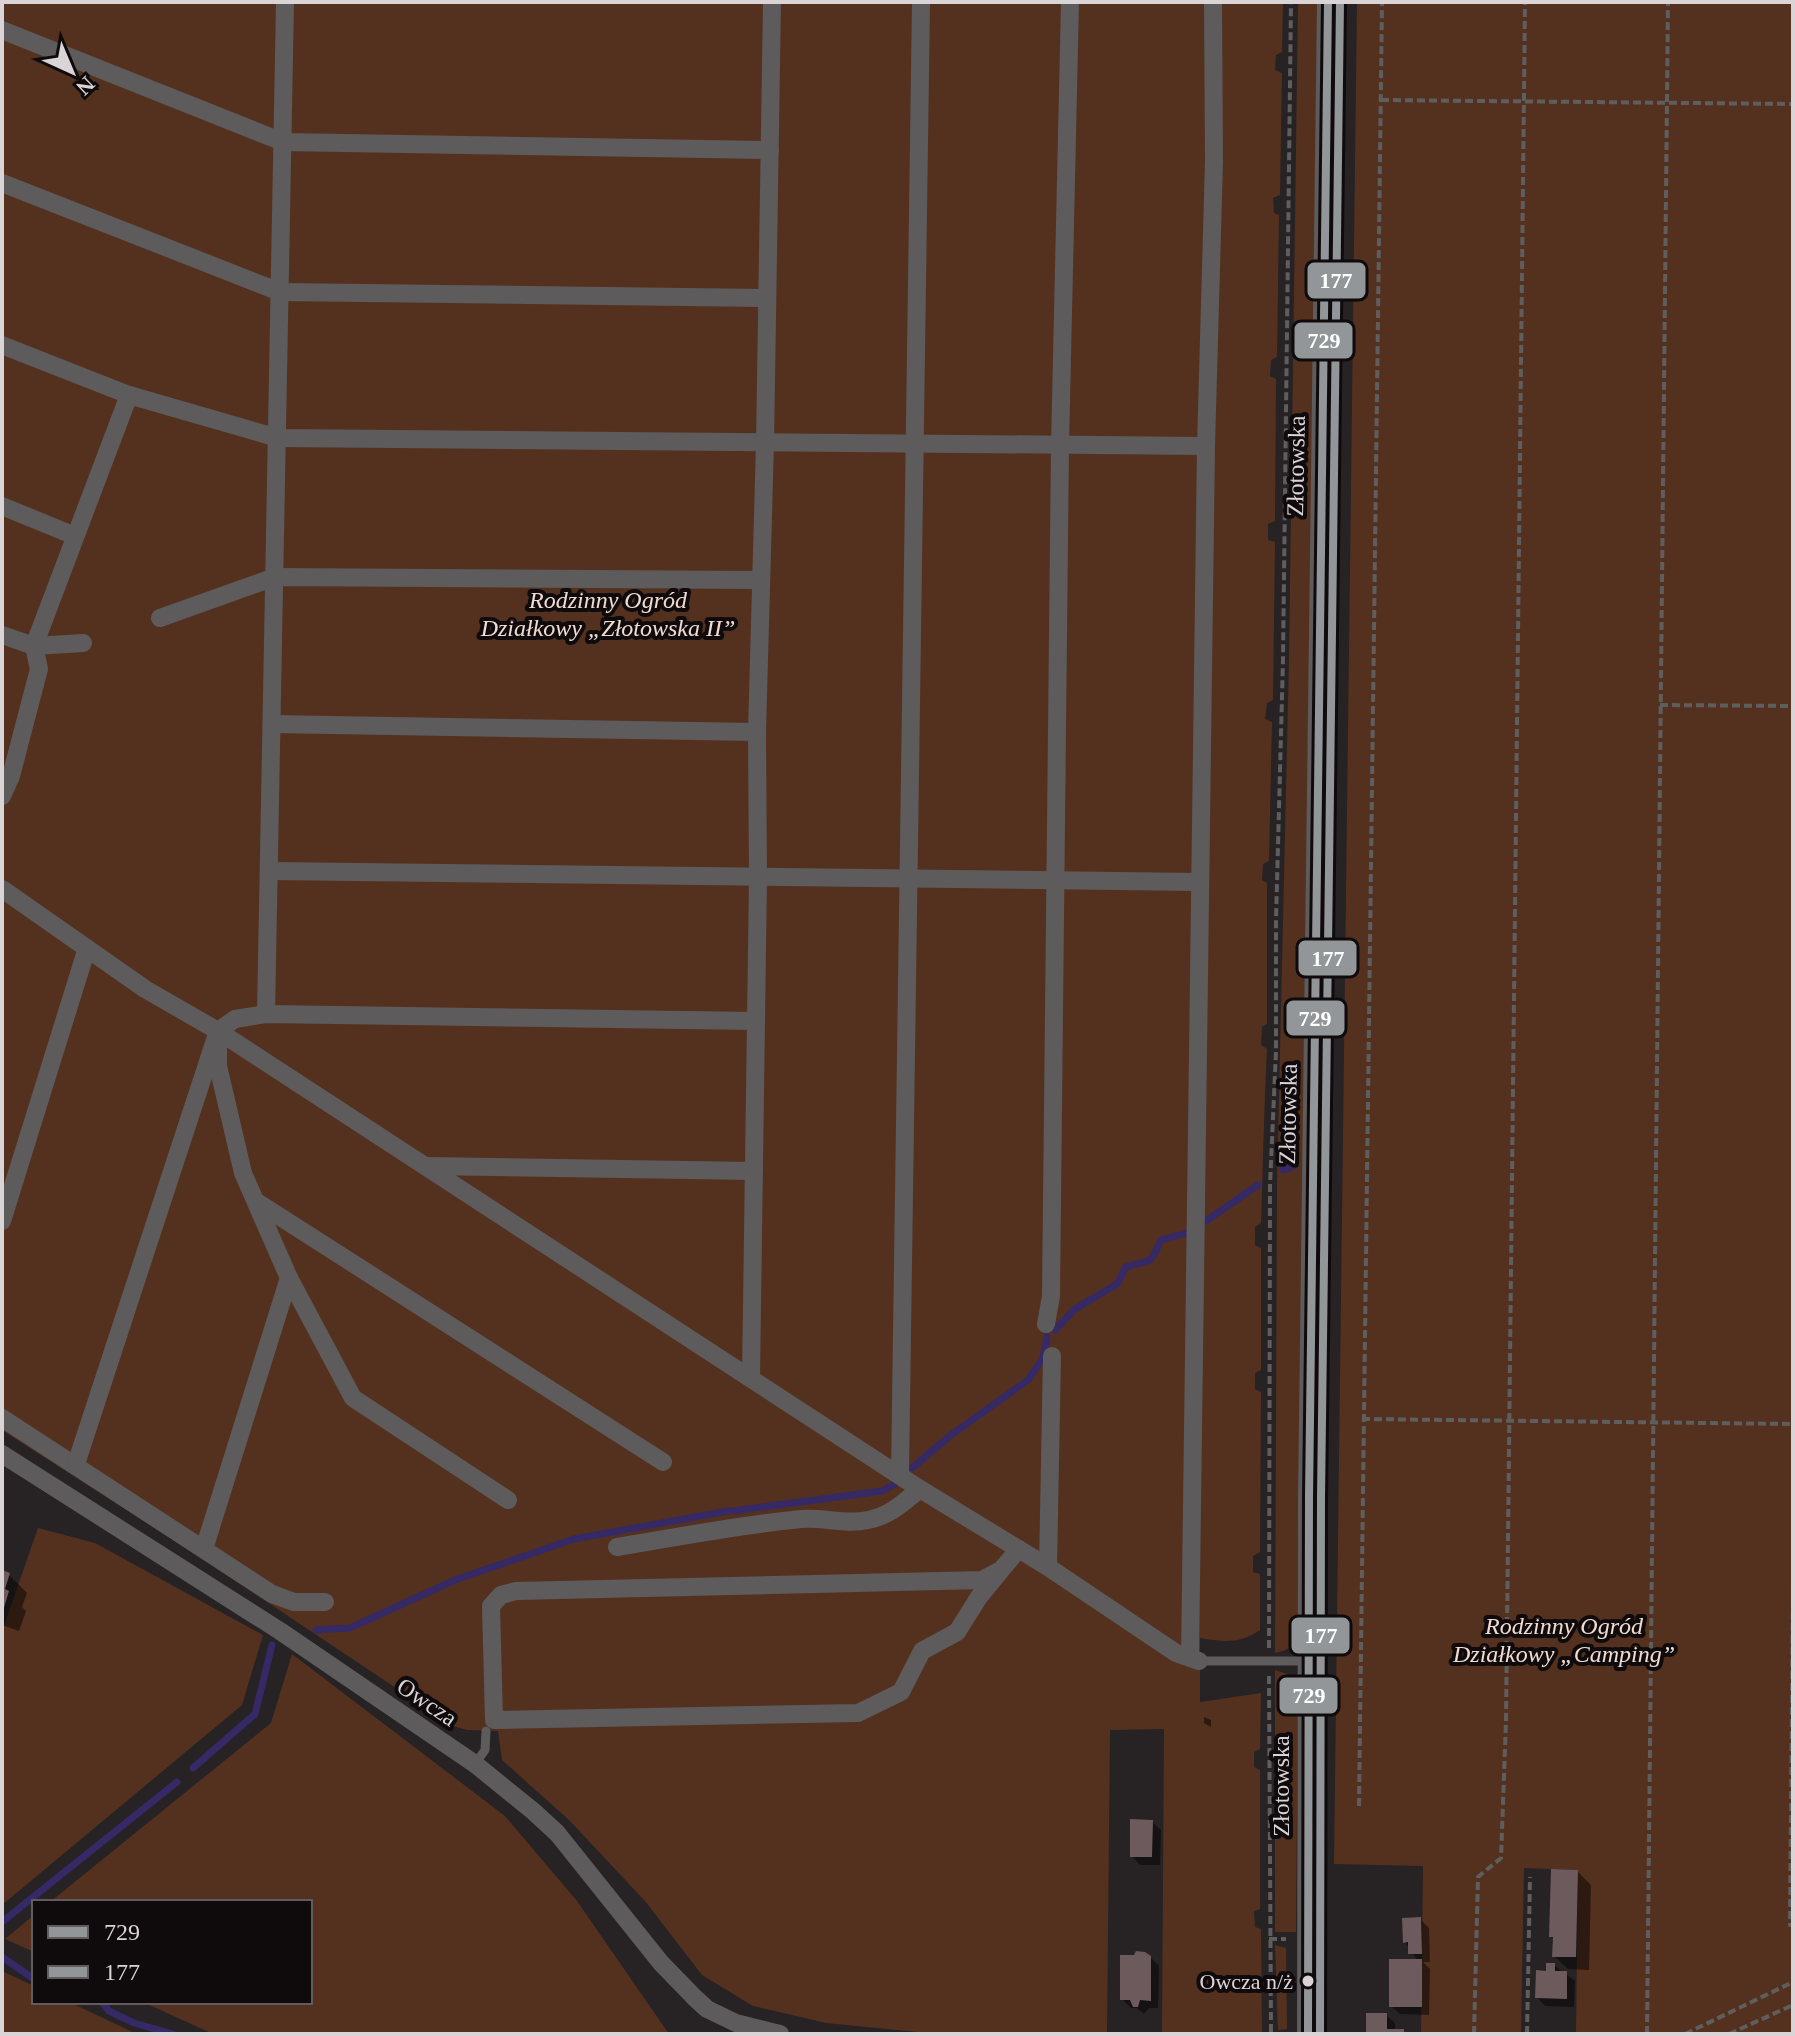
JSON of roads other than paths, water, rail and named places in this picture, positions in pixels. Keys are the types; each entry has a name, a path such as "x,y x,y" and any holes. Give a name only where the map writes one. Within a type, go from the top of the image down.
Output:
{"street":[{"path":"266,1014 285,2"},
{"path":"751,1377 757,732 772,2"},
{"path":"900,1474 921,2"},
{"path":"1046,1324 1051,1296 1060,446 1070,2"},
{"path":"2,889 145,989 218,1031 920,1489 1048,1567 1176,1653 1195,1659 1200,882 1206,446 1214,161 1213,2"},
{"name":"Złotowska","path":"1308,2034 1308,1661 1328,2"},
{"path":"2,30 283,142 770,150"},
{"path":"2,183 280,292 767,298"},
{"path":"2,345 129,395 278,438 1206,446"},
{"path":"2,796 11,776 39,669 34,646 129,395"},
{"path":"2,506 75,536"},
{"path":"160,618 275,577 761,580"},
{"path":"2,635 34,646 83,643"},
{"path":"272,724 757,732"},
{"path":"269,871 1200,882"},
{"path":"2,1221 87,948"},
{"path":"76,1464 218,1031 235,1019 266,1014 756,1021"},
{"path":"218,1031 218,1066 243,1173 289,1278 353,1398 508,1500"},
{"path":"426,1166 754,1171"},
{"path":"257,1202 663,1462"},
{"path":"204,1549 289,1278"},
{"path":"1048,1567 1052,1356"},
{"path":"2,1418 272,1594 294,1602 325,1602"},
{"name":"Owcza","path":"2,1454 280,1631 475,1764 557,1833 661,1963 707,2009 736,2023 780,2034"},
{"path":"617,1547 769,1522 816,1517 847,1522 870,1520 894,1511 920,1489"},
{"path":"1001,1570 982,1580 516,1591 501,1595 491,1606 490,1725 858,1713 901,1692 922,1651 957,1632 979,1597 1019,1549"}],"lane":[{"path":"1195,1659 1308,1661"},
{"path":"475,1764 485,1750 490,1725"}],"waterway":[{"path":"1283,1170 1294,1166"},
{"path":"1206,1221 1258,1185"},
{"path":"1055,1330 1075,1309 1117,1284 1126,1267 1151,1259 1161,1240 1190,1232"},
{"path":"912,1468 951,1435 1028,1380 1043,1358 1047,1337"},
{"path":"733,1511 882,1491 895,1484"},
{"path":"316,1630 350,1628 455,1580 574,1539 728,1511"},
{"path":"193,1768 255,1714 272,1645"},
{"path":"2,1922 177,1782"},
{"path":"2,1957 32,1978"},
{"path":"104,2004 109,2011 134,2023 173,2034"}],"place":[{"name":"Owcza n/ż","path":"1308,1981"}],"park label":[{"name":"Rodzinny Ogród Działkowy „Złotowska II”","path":"608,614"},
{"name":"Rodzinny Ogród Działkowy „Camping”","path":"1564,1640"}]}
